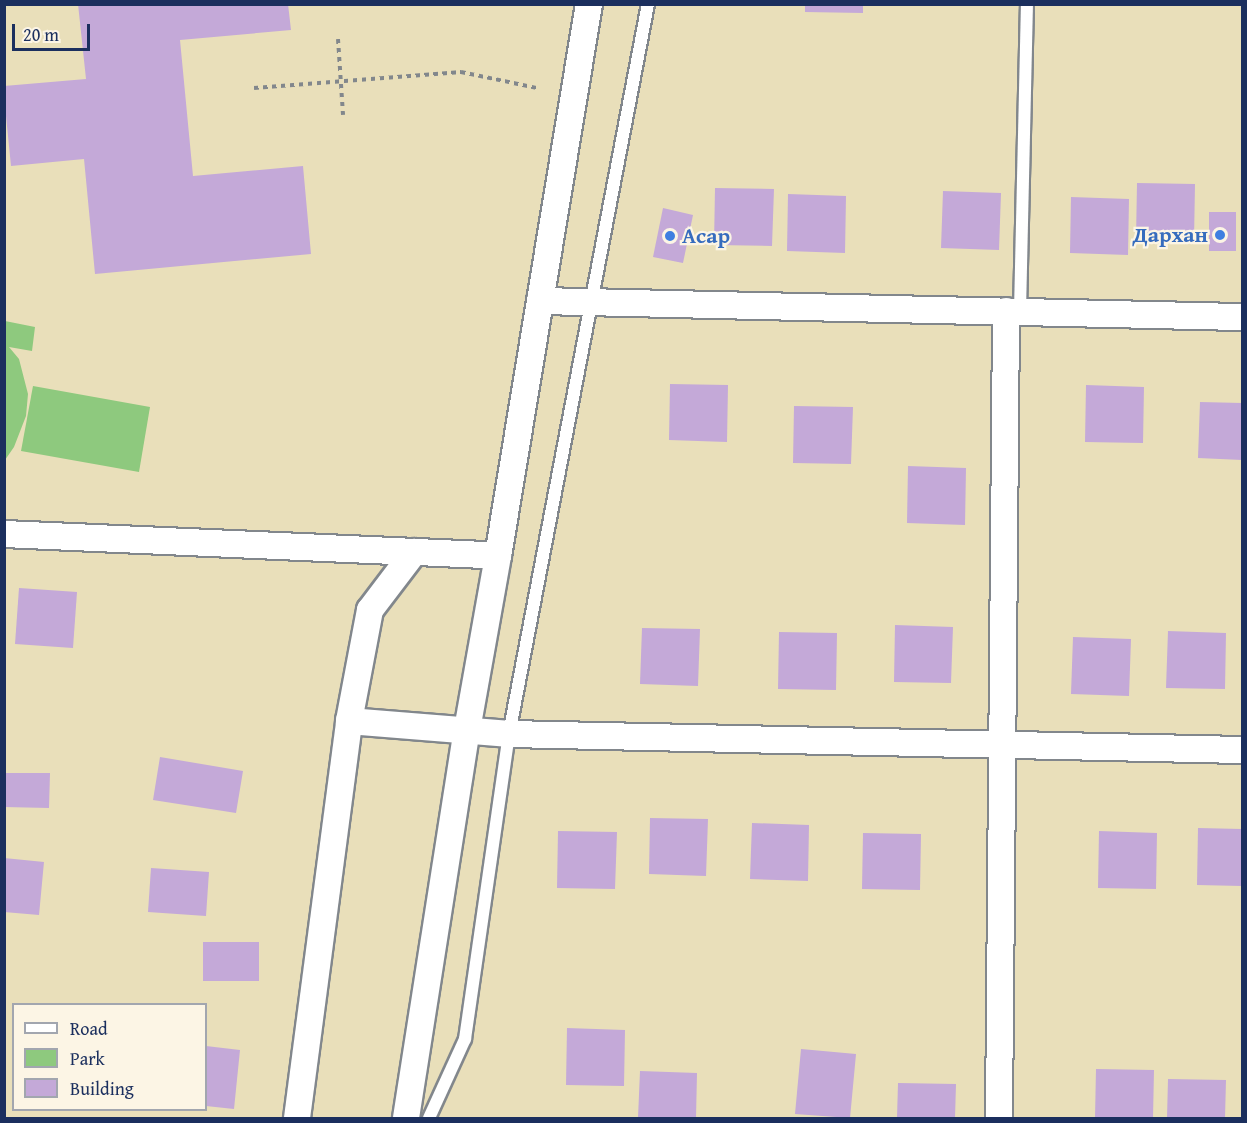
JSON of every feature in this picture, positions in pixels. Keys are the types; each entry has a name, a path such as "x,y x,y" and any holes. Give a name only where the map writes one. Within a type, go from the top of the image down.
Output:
{"street":[{"path":"406,1119 467,730 589,4"},
{"path":"540,301 1242,316"},
{"path":"999,1119 1002,745 1013,311"},
{"path":"4,534 498,556"},
{"path":"297,1119 349,721 370,610 414,552"},
{"path":"349,721 509,734 1242,750"}],"lane":[{"path":"429,1119 465,1039 509,734 648,4"},
{"path":"1013,311 1027,4"}],"path":[{"path":"338,39 343,115"},
{"path":"254,88 461,72 537,88"}],"green space":[{"path":"5,321 35,327 32,351 9,347 19,359 28,394 26,416 14,447 5,460"},
{"path":"33,386 150,407 139,472 21,451"}],"building":[{"path":"78,4 288,4 291,30 180,40 193,176 303,166 311,254 95,274 84,159 11,166 4,96 4,86 86,79"},
{"path":"805,4 863,4 863,13 805,12"},
{"path":"1137,183 1195,184 1194,240 1136,239"},
{"path":"715,188 774,189 772,246 714,245"},
{"path":"943,191 1001,193 999,250 941,248"},
{"path":"788,194 846,196 845,253 787,251"},
{"path":"1071,197 1129,199 1128,255 1070,253"},
{"path":"663,208 693,215 683,263 653,257"},
{"path":"1209,212 1236,212 1236,251 1209,251"},
{"path":"670,384 728,385 727,442 669,440"},
{"path":"1086,385 1144,387 1143,443 1085,442"},
{"path":"1200,402 1242,403 1242,460 1198,458"},
{"path":"794,406 853,407 851,464 793,463"},
{"path":"908,466 966,468 965,525 907,523"},
{"path":"19,588 77,592 73,648 15,644"},
{"path":"895,625 953,627 951,683 894,682"},
{"path":"642,628 700,629 698,686 640,684"},
{"path":"1168,631 1226,633 1225,689 1166,688"},
{"path":"779,632 837,633 836,690 778,689"},
{"path":"1073,637 1131,639 1129,696 1071,694"},
{"path":"160,757 243,771 236,813 153,800"},
{"path":"4,773 50,773 49,808 4,807"},
{"path":"650,818 708,819 706,876 649,874"},
{"path":"752,823 809,825 808,881 750,879"},
{"path":"1198,828 1242,829 1242,886 1197,885"},
{"path":"558,831 617,832 615,889 557,888"},
{"path":"1099,831 1157,833 1156,889 1098,888"},
{"path":"863,833 921,834 920,890 862,889"},
{"path":"4,858 44,862 39,915 4,912"},
{"path":"151,868 209,872 206,916 148,912"},
{"path":"203,942 259,942 259,981 203,981"},
{"path":"567,1028 625,1030 624,1086 566,1085"},
{"path":"207,1046 240,1050 234,1109 207,1106"},
{"path":"801,1049 856,1054 850,1118 795,1114"},
{"path":"1096,1069 1154,1070 1153,1118 1095,1118"},
{"path":"640,1071 697,1073 696,1118 638,1118"},
{"path":"1168,1079 1226,1080 1225,1118 1167,1118"},
{"path":"898,1083 956,1084 955,1118 897,1118"}],"place":[{"name":"Дархан","path":"1220,235"},
{"name":"Асар","path":"670,236"}]}
